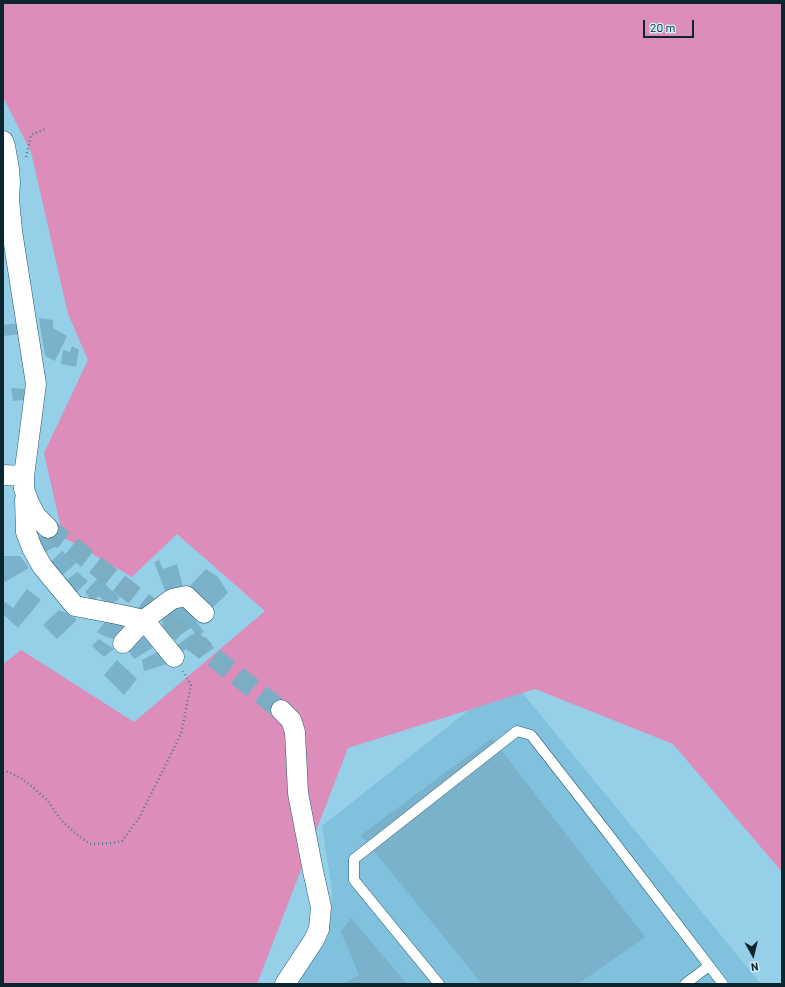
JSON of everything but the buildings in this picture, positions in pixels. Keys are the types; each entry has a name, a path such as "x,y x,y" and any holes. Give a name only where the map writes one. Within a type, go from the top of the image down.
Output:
{"street":[{"path":"3,142 9,169 9,198 12,231 36,384 24,482 26,532 32,548 42,566 74,606 144,620 174,657"},
{"path":"3,475 24,482"},
{"path":"24,482 29,503 36,516 48,528"},
{"path":"123,643 144,620 172,599 186,596 204,613"},
{"path":"281,710 290,720 295,732 298,793 313,871 322,907 319,929 314,940 285,984"}],"lane":[{"path":"439,984 354,880 354,859 517,731 531,735 723,984"},
{"path":"685,984 709,966"}],"path":[{"path":"3,772 6,771 21,778 35,789 47,800 61,820 75,834 90,844 122,841 139,818 181,734 191,685 174,657"}],"shaded area":[{"path":"3,3 782,3 782,872 673,744 535,689 348,748 257,984 3,984 3,664 21,650 134,722 265,611 177,534 132,577 63,537 44,453 88,360 68,314 31,152 3,97"},
{"path":"520,690 761,984 294,984 329,927 332,890 322,826 479,702"}],"tunnel":[{"path":"48,528 281,710"}]}
